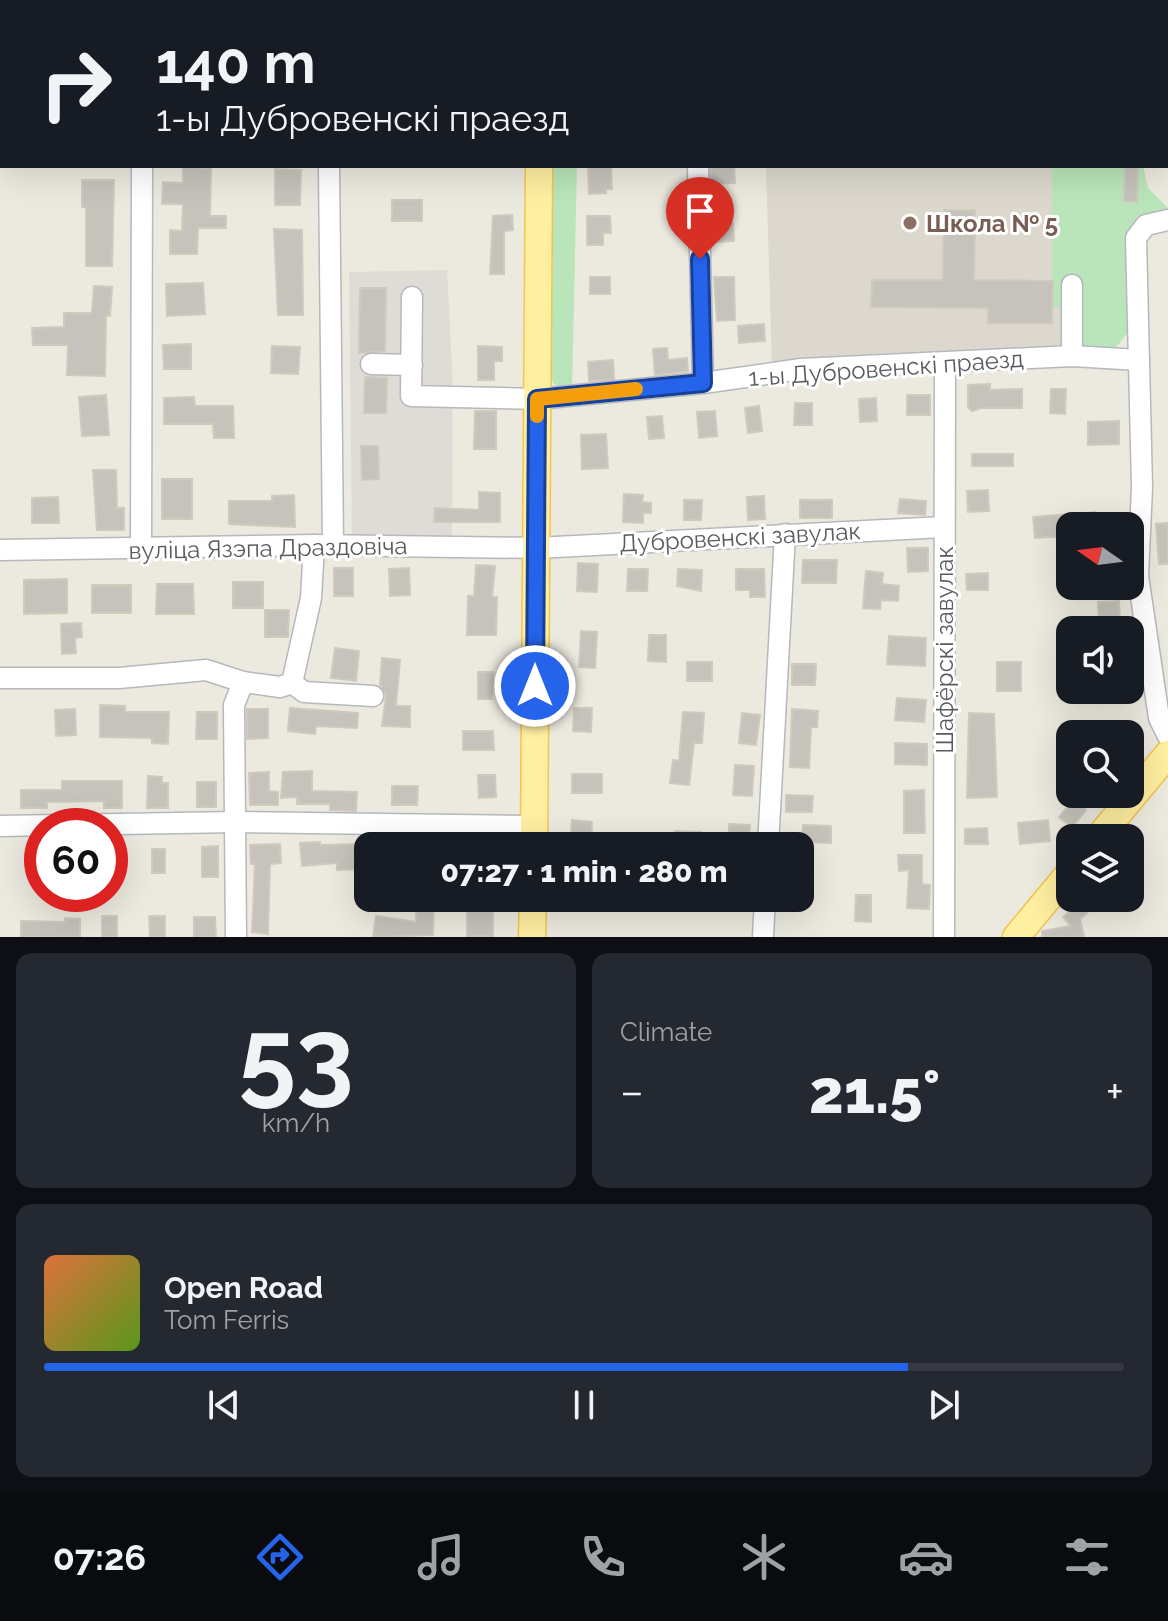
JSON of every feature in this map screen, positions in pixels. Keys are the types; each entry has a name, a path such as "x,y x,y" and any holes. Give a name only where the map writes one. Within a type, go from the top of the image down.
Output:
{"main road":[{"path":"534,832 539,168"},
{"path":"1110,824 1168,754"},
{"path":"1016,937 1056,889"},
{"path":"532,937 533,912"}],"street":[{"path":"141,550 142,168"},
{"path":"292,683 323,545 329,168"},
{"path":"698,168 703,383"},
{"path":"1168,220 1146,225 1136,238 1142,487 1138,576 1159,718 1168,736"},
{"path":"1072,285 1072,356"},
{"path":"371,364 412,365 412,297"},
{"name":"1-ы Дубровенскі праезд","path":"412,365 411,396 537,399 703,383 801,369 1072,356 1139,360"},
{"name":"Шафёрскі завулак","path":"944,937 945,363"},
{"name":"Дубровенскі завулак","path":"536,548 944,527"},
{"path":"769,832 785,534"},
{"name":"вуліца Язэпа Драздовіча","path":"0,550 323,545 536,548"},
{"path":"0,678 119,678 206,670 243,682 280,687 292,683"},
{"path":"236,937 234,705 243,682"},
{"path":"292,683 304,692 373,696"},
{"path":"0,826 237,822 449,832"},
{"path":"763,937 764,912"}],"shaded area":[{"name":"Школа № 5","path":"766,168 1052,168 1052,306 1061,306 1059,351 772,367"},
{"path":"447,270 453,388 452,539 352,536 349,272"}],"green space":[{"path":"548,168 577,168 572,392 554,384 546,366"},
{"path":"1052,168 1143,168 1148,188 1168,208 1168,213 1150,214 1131,228 1129,331 1113,351 1059,351 1061,307 1052,307"}],"building":[{"path":"183,168 211,168 210,216 226,216 226,228 198,228 197,254 170,254 170,230 182,231 183,204 162,204 163,182 183,183"},
{"path":"611,168 612,189 606,189 606,193 589,194 588,169"},
{"path":"711,168 734,168 735,183 711,184"},
{"path":"1125,168 1138,168 1137,202 1124,201"},
{"path":"275,169 301,170 300,205 275,205"},
{"path":"82,180 114,180 112,266 86,266 86,207 82,207"},
{"path":"392,200 422,200 422,221 392,221"},
{"path":"944,210 975,210 974,280 1053,281 1052,323 988,323 988,308 871,307 872,280 943,280"},
{"path":"512,215 513,230 504,231 504,274 490,274 493,216"},
{"path":"587,216 610,216 611,233 603,233 603,245 587,245"},
{"path":"733,223 734,241 713,242 712,224"},
{"path":"274,229 302,230 303,315 278,315"},
{"path":"590,277 610,277 610,294 590,294"},
{"path":"714,277 734,277 735,320 717,321"},
{"path":"203,283 205,314 167,316 166,284"},
{"path":"94,286 112,287 110,316 106,315 105,376 67,375 68,345 33,345 32,328 64,327 64,313 92,313"},
{"path":"360,288 386,288 385,351 359,353"},
{"path":"764,324 765,341 739,343 738,326"},
{"path":"191,344 191,369 164,369 163,345"},
{"path":"272,346 300,347 298,374 271,373"},
{"path":"478,346 502,347 502,361 494,361 494,380 478,380"},
{"path":"667,348 668,360 687,358 688,371 655,375 653,349"},
{"path":"613,360 614,379 589,381 588,362"},
{"path":"365,377 387,378 386,413 364,413"},
{"path":"990,384 990,390 1022,389 1022,408 981,408 972,411 968,407 968,385"},
{"path":"1051,389 1066,389 1065,414 1050,413"},
{"path":"106,395 109,435 82,436 79,397"},
{"path":"907,395 930,395 930,415 907,415"},
{"path":"194,397 195,406 233,406 234,438 214,438 213,424 164,424 164,398"},
{"path":"876,398 877,421 860,422 859,399"},
{"path":"795,403 812,403 812,425 794,425"},
{"path":"759,406 762,431 748,433 745,408"},
{"path":"475,411 496,411 496,449 474,449"},
{"path":"715,411 717,436 699,438 697,412"},
{"path":"662,416 664,438 649,439 647,417"},
{"path":"1119,421 1119,444 1088,445 1088,422"},
{"path":"606,434 608,468 582,469 581,435"},
{"path":"361,446 378,446 379,479 362,480"},
{"path":"972,454 1013,454 1013,466 972,466"},
{"path":"93,470 116,470 117,508 124,508 124,530 97,530"},
{"path":"162,479 192,479 192,519 162,519"},
{"path":"988,490 989,511 968,512 967,491"},
{"path":"479,492 500,493 500,522 434,522 435,508 479,510"},
{"path":"624,494 643,495 642,502 651,503 651,513 643,513 643,523 623,522"},
{"path":"294,495 295,527 229,524 229,501 272,501 272,496"},
{"path":"764,496 765,519 748,520 747,497"},
{"path":"58,497 59,523 32,523 32,498"},
{"path":"900,499 926,501 925,515 898,513"},
{"path":"684,500 702,500 701,520 684,520"},
{"path":"800,500 832,500 832,518 800,518"},
{"path":"1056,515 1056,537 1035,538 1033,517"},
{"path":"1168,523 1168,564 1159,564 1156,524"},
{"path":"907,548 928,548 928,571 908,572"},
{"path":"803,560 837,560 836,583 802,583"},
{"path":"578,563 598,564 597,592 577,591"},
{"path":"476,565 495,566 492,597 497,597 496,635 467,635 468,596 474,596"},
{"path":"334,568 353,568 353,596 334,596"},
{"path":"409,568 410,595 390,596 389,569"},
{"path":"628,569 648,569 647,591 627,591"},
{"path":"678,569 702,570 701,591 677,586"},
{"path":"736,569 764,569 765,597 750,597 750,590 736,590"},
{"path":"866,571 883,573 882,584 899,586 898,601 881,600 880,609 863,608"},
{"path":"988,573 988,590 967,590 966,574"},
{"path":"67,579 67,613 24,614 24,580"},
{"path":"233,582 263,582 263,608 233,608"},
{"path":"157,584 193,584 194,614 156,614"},
{"path":"92,585 131,585 131,613 92,613"},
{"path":"1119,601 1120,616 1099,616 1098,602"},
{"path":"265,610 289,610 288,637 265,637"},
{"path":"81,623 82,637 75,638 76,653 62,654 61,624"},
{"path":"581,631 597,632 595,668 579,667"},
{"path":"649,635 666,635 666,662 648,661"},
{"path":"889,636 926,638 925,666 887,664"},
{"path":"335,648 359,651 356,681 331,678"},
{"path":"382,658 400,660 396,706 410,706 410,727 382,726 386,696 380,685"},
{"path":"687,662 712,662 712,681 687,681"},
{"path":"997,662 1021,662 1021,691 997,691"},
{"path":"792,664 816,664 815,685 792,685"},
{"path":"478,672 493,672 492,699 478,699"},
{"path":"897,698 926,700 924,722 895,720"},
{"path":"100,705 125,706 125,712 169,712 168,744 152,743 152,738 100,737"},
{"path":"290,708 358,713 357,728 316,726 315,734 288,731"},
{"path":"574,708 592,708 591,732 573,731"},
{"path":"75,709 76,735 56,736 55,710"},
{"path":"247,709 268,709 268,738 247,739"},
{"path":"792,709 818,711 817,727 811,727 809,768 790,767"},
{"path":"197,712 217,712 217,739 196,739"},
{"path":"683,712 704,713 702,743 694,743 689,785 670,783 673,760 679,761"},
{"path":"742,713 760,715 756,745 739,743"},
{"path":"969,713 994,714 997,797 967,798"},
{"path":"463,731 493,731 494,750 463,750"},
{"path":"895,743 927,744 927,765 895,764"},
{"path":"735,765 754,766 752,796 733,795"},
{"path":"312,771 312,791 357,792 356,811 330,810 330,804 297,804 297,797 281,798 283,772"},
{"path":"269,772 269,791 278,792 278,805 250,805 249,773"},
{"path":"572,774 602,774 602,793 572,793"},
{"path":"478,775 495,775 496,797 479,798"},
{"path":"148,776 162,777 162,783 168,783 168,808 147,808"},
{"path":"62,781 122,781 122,808 104,808 104,801 47,802 47,808 21,808 21,790 62,790"},
{"path":"197,782 216,782 216,807 197,807"},
{"path":"392,786 418,786 417,805 392,805"},
{"path":"924,790 925,833 904,833 904,791"},
{"path":"786,795 813,796 812,812 786,812"},
{"path":"1066,808 1086,810 1074,824 1068,824 1059,817"},
{"path":"572,820 592,822 592,832 571,832"},
{"path":"1048,820 1050,841 1020,844 1018,823"},
{"path":"729,824 750,825 750,832 729,832"},
{"path":"803,825 831,826 831,843 814,842 814,832 803,832"},
{"path":"987,828 988,844 965,844 965,829"},
{"path":"300,843 354,844 354,869 337,870 337,863 302,866"},
{"path":"280,844 281,863 270,864 268,934 252,932 255,864 251,864 250,845"},
{"path":"218,846 218,877 202,877 202,847"},
{"path":"152,849 165,849 165,873 152,873"},
{"path":"898,855 922,855 922,884 930,885 929,909 907,908 909,870 899,871"},
{"path":"856,895 871,895 871,922 855,921"},
{"path":"416,912 434,912 433,935 373,937 376,916 416,922"},
{"path":"467,912 493,912 493,936 467,936"},
{"path":"1069,912 1088,912 1080,919 1084,937 1042,937 1042,931 1071,926 1063,917"},
{"path":"102,916 117,916 117,937 102,937"},
{"path":"149,916 165,916 165,937 150,937"},
{"path":"194,917 215,917 216,937 194,937"},
{"path":"65,918 80,919 80,937 21,937 21,921 65,922"}],"slow traffic":[{"path":"537,416 537,399 636,389"}],"place":[{"name":"Школа № 5","path":"910,223"}],"route":[{"path":"535,686 537,399 703,383 700,259"}]}
